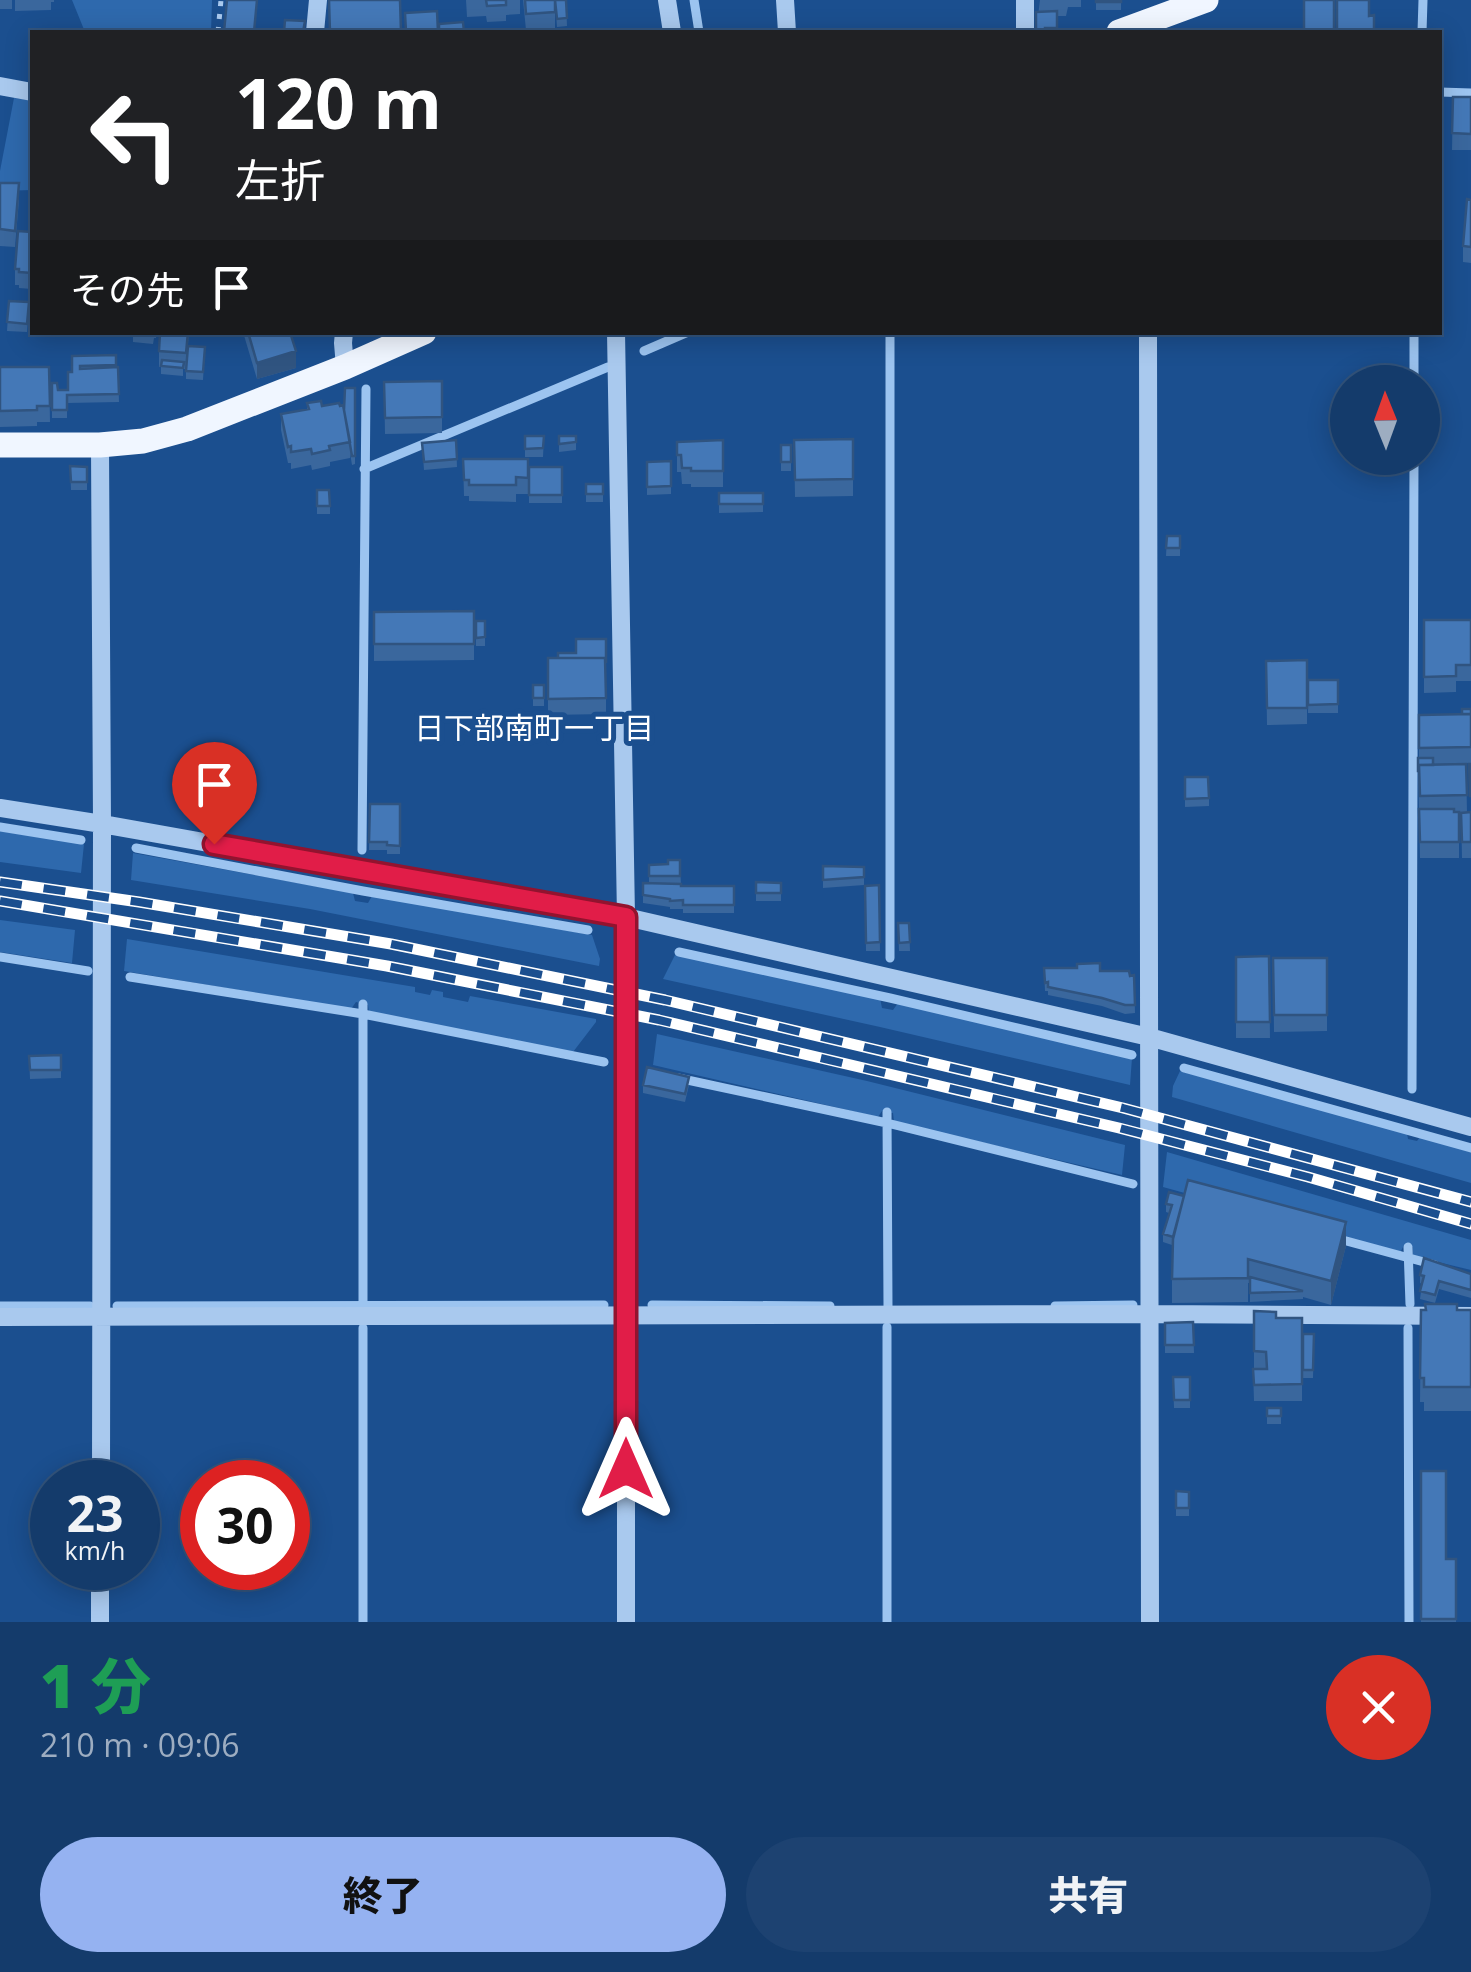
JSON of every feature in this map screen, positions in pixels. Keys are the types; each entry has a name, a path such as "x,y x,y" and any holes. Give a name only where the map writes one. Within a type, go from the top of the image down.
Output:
{"main road":[{"path":"1148,26 1206,0"},
{"path":"0,445 143,442 345,367 417,335"}],"street":[{"path":"315,30 318,0"},
{"path":"667,0 672,30"},
{"path":"785,0 787,30"},
{"path":"1024,0 1025,30"},
{"path":"0,86 30,92"},
{"path":"344,335 345,367"},
{"path":"616,335 626,917 626,1622"},
{"path":"1148,335 1150,1622"},
{"path":"100,445 101,1460"},
{"path":"0,808 626,917 1149,1037 1471,1128"},
{"path":"0,1317 1471,1316"},
{"path":"100,1590 100,1622"}],"path":[{"path":"218,30 220,0"}],"shaded area":[{"path":"72,0 212,0 211,30 84,30"},
{"path":"14,98 30,100 30,190 0,191"},
{"path":"0,831 84,844 81,873 0,862"},
{"path":"133,853 353,893 355,901 368,903 372,896 592,935 599,966 310,909 131,880"},
{"path":"0,920 75,930 72,963 0,952"},
{"path":"127,939 415,987 415,992 430,995 432,990 443,992 443,997 468,1002 470,996 596,1022 573,1052 369,1013 368,1005 356,1002 351,1009 124,971"},
{"path":"676,953 880,998 882,1008 893,1010 898,1003 1132,1058 1130,1085 663,979"},
{"path":"657,1034 1125,1145 1122,1175 894,1122 893,1113 882,1111 878,1117 653,1065"},
{"path":"1180,1071 1407,1133 1408,1139 1417,1141 1420,1137 1471,1151 1471,1183 1172,1097"},
{"path":"1167,1152 1471,1240 1471,1270 1413,1256 1413,1247 1404,1245 1400,1253 1163,1187"}],"building":[{"path":"227,0 257,0 254,30 224,30"},
{"path":"329,0 400,0 401,30 330,30"},
{"path":"486,0 506,0 506,5 487,6"},
{"path":"525,0 555,0 555,12 526,14"},
{"path":"555,0 566,0 567,18 557,19"},
{"path":"1304,0 1334,0 1334,30 1304,30"},
{"path":"1337,0 1369,0 1374,30 1337,30"},
{"path":"437,11 438,30 406,30 405,13"},
{"path":"1057,11 1057,28 1036,30 1036,12"},
{"path":"285,20 305,21 303,30 284,30"},
{"path":"463,22 464,30 439,30 439,24"},
{"path":"1453,97 1471,97 1471,134 1452,133"},
{"path":"0,183 19,183 15,231 0,229"},
{"path":"1467,199 1471,200 1471,247 1463,246"},
{"path":"18,231 30,232 30,273 15,269"},
{"path":"9,301 29,302 27,324 7,322"},
{"path":"160,335 188,335 186,353 159,351"},
{"path":"249,335 291,335 296,351 257,363"},
{"path":"188,346 205,347 203,372 186,371"},
{"path":"116,355 116,365 80,369 118,367 119,394 67,395 67,410 52,410 52,383 57,383 58,390 68,390 72,356"},
{"path":"162,360 184,362 183,368 161,366"},
{"path":"0,367 49,367 50,406 0,411"},
{"path":"442,381 442,417 385,418 384,382"},
{"path":"345,388 355,388 355,456 344,410"},
{"path":"321,401 322,406 343,405 350,442 312,454 311,449 291,452 281,414 309,409 307,403"},
{"path":"525,436 544,436 543,448 525,449"},
{"path":"559,436 576,436 576,442 559,444"},
{"path":"853,439 853,479 795,480 794,440"},
{"path":"456,440 457,459 424,462 422,443"},
{"path":"723,440 723,471 682,468 677,442"},
{"path":"781,445 791,445 791,462 781,462"},
{"path":"463,459 528,459 528,478 516,477 516,485 469,485 469,480 464,480"},
{"path":"671,461 671,486 647,487 647,462"},
{"path":"70,466 87,467 87,482 71,482"},
{"path":"529,467 562,467 562,495 529,495"},
{"path":"586,484 603,484 603,494 586,494"},
{"path":"317,490 329,490 330,506 317,506"},
{"path":"719,493 763,493 763,504 719,504"},
{"path":"1167,536 1180,536 1180,548 1166,548"},
{"path":"474,611 474,644 374,644 374,612"},
{"path":"1424,620 1471,620 1471,665 1456,665 1456,676 1424,677"},
{"path":"476,621 485,621 485,637 476,638"},
{"path":"576,639 606,639 606,663 605,658 558,658 558,653 576,653"},
{"path":"548,658 605,658 606,698 548,699"},
{"path":"1307,660 1307,708 1267,708 1266,661"},
{"path":"1308,680 1338,680 1338,704 1308,705"},
{"path":"533,685 544,685 544,698 533,698"},
{"path":"1471,714 1471,747 1419,748 1419,715"},
{"path":"1418,758 1433,758 1433,765 1419,765 1418,771"},
{"path":"1466,764 1467,795 1420,796 1419,765"},
{"path":"1185,777 1208,777 1209,798 1185,799"},
{"path":"370,804 400,804 400,846 369,842"},
{"path":"1419,809 1459,812 1459,842 1420,842"},
{"path":"1471,812 1471,842 1462,842 1461,813"},
{"path":"668,860 680,860 680,876 649,876 649,865 668,864"},
{"path":"823,866 864,867 864,877 823,880"},
{"path":"756,882 781,883 781,893 756,893"},
{"path":"643,883 734,886 734,905 683,905 683,900 643,895"},
{"path":"879,885 880,942 866,943 865,886"},
{"path":"898,923 909,923 910,942 899,943"},
{"path":"1269,956 1270,1022 1236,1022 1236,957"},
{"path":"1273,958 1327,958 1327,1015 1274,1015"},
{"path":"1100,963 1100,971 1129,971 1130,976 1134,975 1135,1005 1048,987 1045,983 1044,968"},
{"path":"61,1055 61,1070 30,1070 29,1056"},
{"path":"647,1067 689,1077 685,1094 643,1085"},
{"path":"1188,1180 1346,1222 1331,1281 1248,1259 1248,1278 1172,1279 1173,1239"},
{"path":"1169,1192 1184,1196 1173,1237 1163,1234 1172,1205 1166,1204"},
{"path":"1424,1258 1471,1274 1471,1290 1439,1281 1435,1295 1420,1291"},
{"path":"1250,1277 1303,1291 1250,1293"},
{"path":"1425,1304 1457,1304 1457,1310 1471,1310 1471,1387 1424,1387 1424,1378 1420,1378 1421,1310 1426,1310"},
{"path":"1254,1311 1276,1312 1276,1318 1302,1318 1302,1384 1254,1385 1253,1369 1267,1369 1266,1352 1254,1351"},
{"path":"1193,1322 1194,1345 1165,1345 1165,1323"},
{"path":"1303,1334 1314,1334 1313,1370 1303,1370"},
{"path":"1173,1377 1190,1377 1190,1400 1174,1400"},
{"path":"1267,1408 1281,1408 1281,1416 1267,1416"},
{"path":"1421,1471 1446,1471 1446,1559 1456,1559 1456,1619 1421,1619"},
{"path":"1176,1491 1189,1492 1189,1508 1176,1508"}],"waterway":[{"path":"694,0 699,30"},
{"path":"1422,30 1423,0"},
{"path":"1442,92 1471,93"},
{"path":"644,351 681,335"},
{"path":"890,335 890,958"},
{"path":"1414,335 1414,365"},
{"path":"364,469 608,367"},
{"path":"362,850 366,389"},
{"path":"1412,1089 1414,475"},
{"path":"0,827 81,840"},
{"path":"136,848 588,930"},
{"path":"679,952 1132,1055"},
{"path":"0,957 88,971"},
{"path":"130,977 363,1014 604,1062"},
{"path":"363,1004 363,1305"},
{"path":"1184,1068 1471,1148"},
{"path":"678,1078 887,1123 1133,1184"},
{"path":"887,1112 888,1307"},
{"path":"1339,1239 1435,1265"},
{"path":"1408,1247 1410,1304"},
{"path":"117,1306 604,1305"},
{"path":"652,1305 830,1306"},
{"path":"1055,1306 1133,1305"},
{"path":"0,1306 90,1306"},
{"path":"887,1327 887,1622"},
{"path":"363,1328 363,1622"},
{"path":"1408,1328 1409,1622"}],"railway":[{"path":"0,882 391,944 665,1000 1123,1108 1471,1202"},
{"path":"0,901 387,966 659,1020 1119,1128 1471,1224"}],"district":[{"name":"日下部南町一丁目","path":"534,727"}],"route":[{"path":"214,844 626,917 626,1469"}]}
